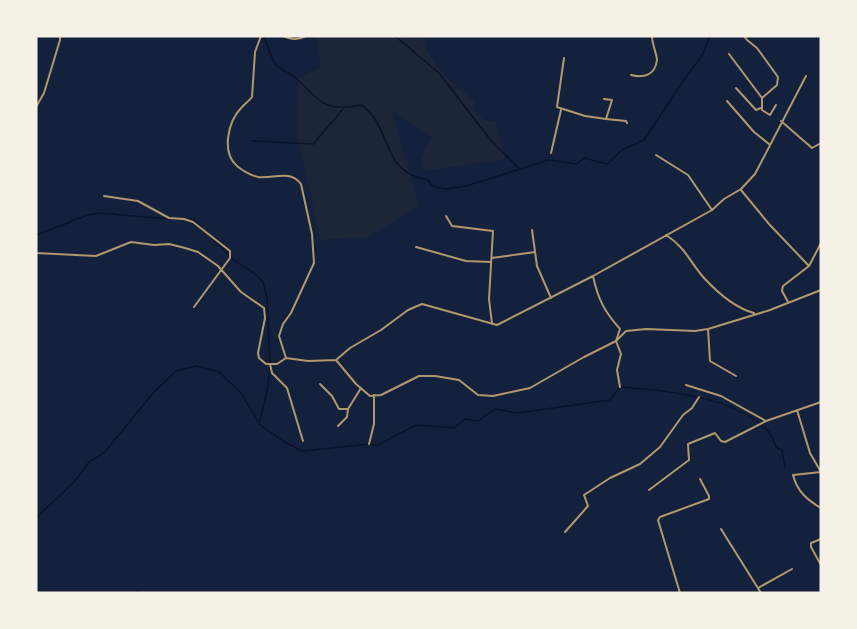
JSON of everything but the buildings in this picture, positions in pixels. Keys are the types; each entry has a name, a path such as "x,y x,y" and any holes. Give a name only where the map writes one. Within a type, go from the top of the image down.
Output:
{"street":[{"path":"36,107 44,93 60,36"},
{"path":"261,36 255,52 252,97 241,108 232,125 228,146 233,162 243,171 257,177 288,176 297,179 301,184 312,234 314,263 279,336 286,358"},
{"path":"283,36 292,39 306,36"},
{"path":"631,75 647,76 653,70 657,59 652,46 652,36"},
{"path":"744,36 757,48 778,77 777,85 762,98"},
{"path":"729,54 762,98 761,108"},
{"path":"564,58 556,106 561,110 627,123"},
{"path":"36,253 96,256 131,242 169,244 198,252 221,269 241,292 264,308 266,318 258,353 266,364 277,364 286,358 336,360 350,348 381,330 408,310 422,304 497,326 712,210 724,198 741,189 755,174 766,156 769,144 806,76"},
{"path":"735,88 756,110 761,108"},
{"path":"604,99 612,100 606,119"},
{"path":"727,100 754,132 769,144"},
{"path":"761,108 770,115 776,105"},
{"path":"551,153 561,110"},
{"path":"781,121 812,148 821,143"},
{"path":"656,155 688,175 712,210"},
{"path":"741,189 809,266"},
{"path":"104,196 138,201 169,218 193,222 230,252 230,258 194,306"},
{"path":"446,216 452,226 493,231 489,299 492,324"},
{"path":"532,230 537,266 551,298"},
{"path":"666,235 682,246 703,277 721,294 741,310 756,314"},
{"path":"788,302 782,291 783,286 809,266 821,243"},
{"path":"416,247 466,261 491,260 535,252"},
{"path":"593,276 598,298 620,329 616,341 621,354 617,370 620,387"},
{"path":"336,360 370,396 381,395 419,376 435,375 459,380 478,395 493,396 530,388 616,341 626,331 708,329 770,310 821,290"},
{"path":"708,329 710,361 736,376"},
{"path":"270,364 272,372 287,388 303,441"},
{"path":"320,384 332,396 339,409 348,410"},
{"path":"686,385 721,396 766,421"},
{"path":"338,426 347,417 348,410 361,388"},
{"path":"369,444 374,424 374,395"},
{"path":"565,532 588,506 584,495 610,478 640,464 660,447 699,397"},
{"path":"649,490 689,460 688,444 715,433 721,441 725,442 766,421 821,402"},
{"path":"797,410 810,453 821,472 793,476 796,486 809,501 821,508"},
{"path":"681,593 658,520 660,517 710,498 700,479"},
{"path":"721,529 761,593"},
{"path":"821,539 811,543 821,565"},
{"path":"758,588 792,569"}],"shaded area":[{"path":"316,36 424,36 430,55 443,73 475,101 473,108 483,120 496,122 505,159 425,171 421,157 433,137 392,111 419,206 368,237 320,240 297,132 299,78 321,67"}],"waterway":[{"path":"262,36 279,67 303,84 322,102 337,107 362,105 375,119 398,165 405,171 428,180 432,186 446,189 466,186 549,160 577,164 584,158 607,164 622,150 644,140 702,56 712,36"},
{"path":"395,36 439,73 492,142 519,168"},
{"path":"252,141 313,144 343,109"},
{"path":"36,235 99,213 169,219"},
{"path":"189,220 194,220 202,228"},
{"path":"214,239 232,259 254,273 263,282 267,298 270,364"},
{"path":"36,518 74,482 89,462 105,452 153,393 176,371 197,366 219,372 241,393 259,423"},
{"path":"270,369 259,424 302,451 378,445 416,425 454,428 465,419 478,421 495,409 517,413 610,400 620,387 699,397 738,410 755,419 770,433 776,447 782,450 785,467"},
{"path":"136,591 142,593"}]}
